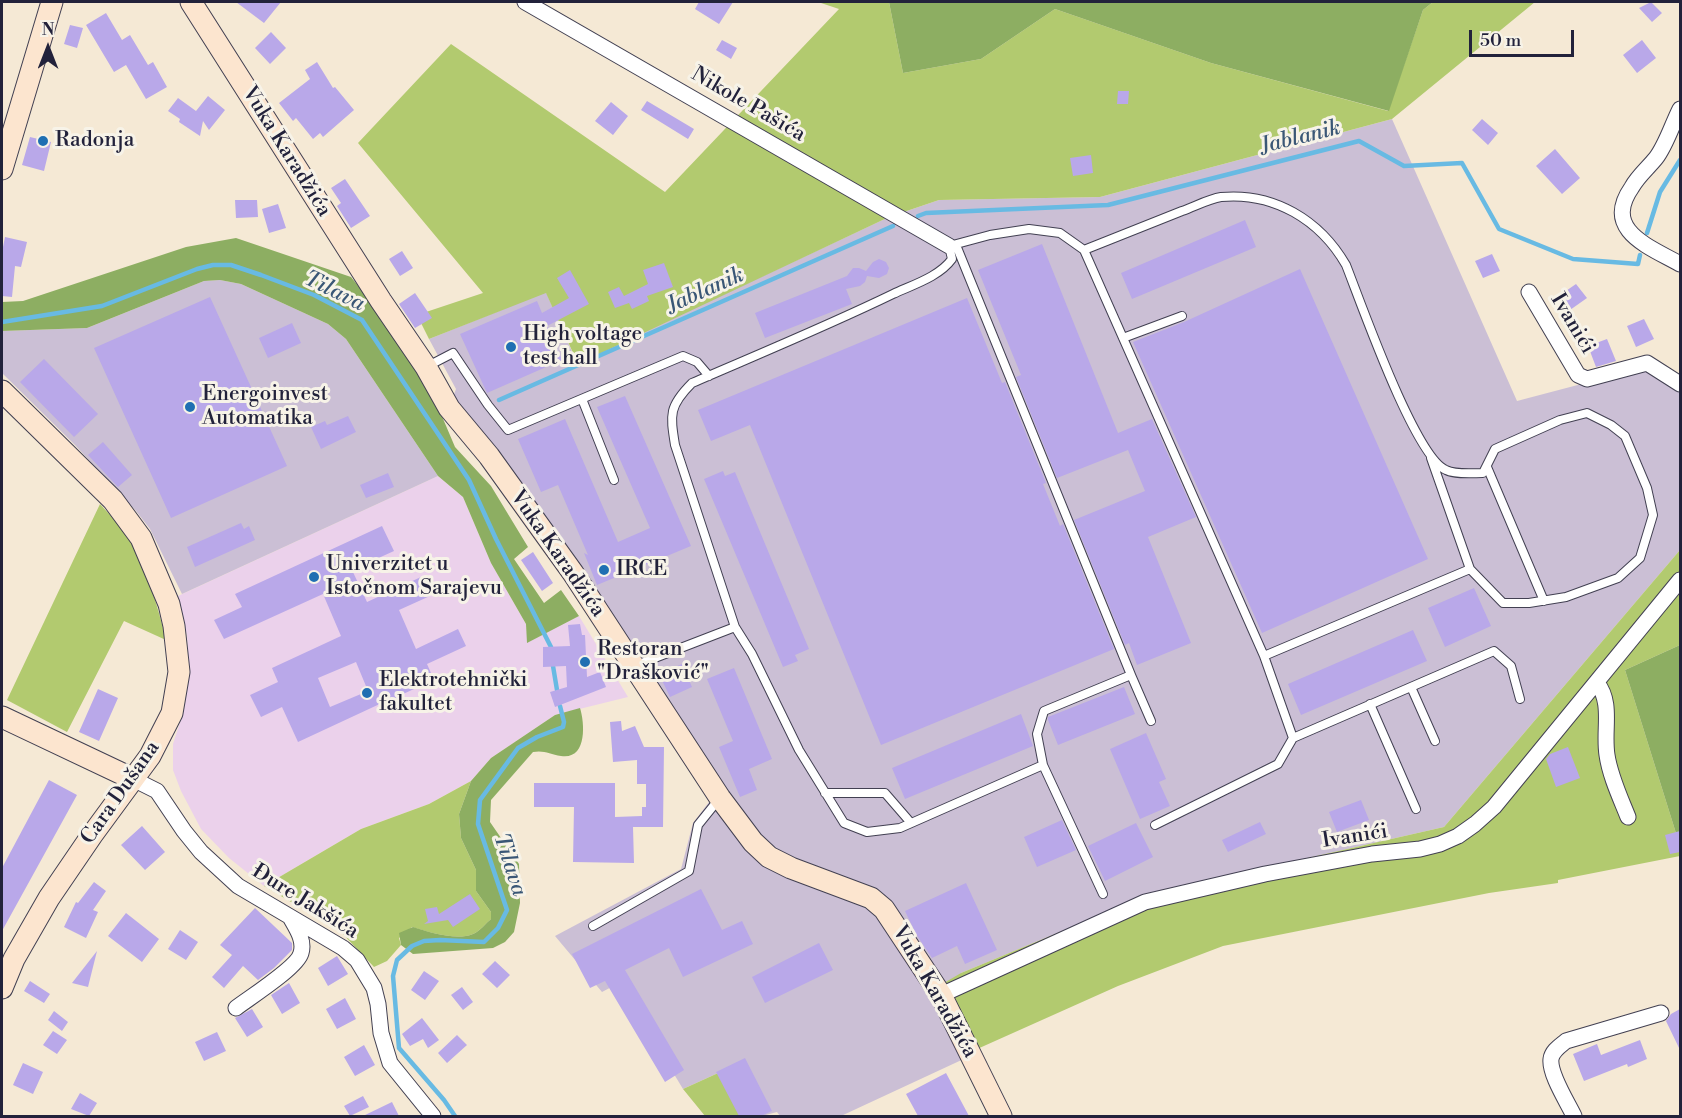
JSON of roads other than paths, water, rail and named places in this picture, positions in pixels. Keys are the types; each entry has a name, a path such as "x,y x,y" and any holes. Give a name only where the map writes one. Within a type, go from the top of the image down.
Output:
{"street":[{"path":"2,169 52,2"},
{"name":"Vuka Karadžića","path":"190,2 381,301 426,367 449,408 489,456 559,554 720,798 753,842 779,863 862,894 878,903 889,915 941,995 1001,1116"},
{"name":"Nikole Pašića","path":"525,2 953,245"},
{"path":"1680,109 1658,156 1632,186 1623,203 1621,213 1625,226 1640,242 1680,264"},
{"name":"Ivanići","path":"1528,292 1578,375 1587,379 1647,363 1680,384"},
{"name":"Cara Dušana","path":"2,391 121,508 141,538 169,604 179,672 172,713 159,740 49,898 15,959 2,988"},
{"name":"Ivanići","path":"941,995 1145,902 1276,872 1372,854 1420,849 1458,836 1494,807 1680,580"},
{"path":"1597,683 1606,697 1606,752 1609,767 1628,817"},
{"path":"2,717 132,779"},
{"name":"Đure Jakšića","path":"132,779 157,791 188,836 223,874 255,897 343,948 362,967 377,996 381,1033 390,1063 433,1116"},
{"path":"236,1008 282,974 300,957 302,943 290,917"},
{"path":"1574,1116 1553,1073 1551,1059 1557,1048 1566,1041 1662,1013"}],"lane":[{"path":"1084,250 1219,197 1249,198 1279,204 1299,214 1335,247 1346,265 1410,423 1431,458 1470,569 1503,603 1529,603 1577,594 1618,578 1641,558 1653,515 1647,488 1625,436 1611,424 1587,413 1560,420 1495,449 1483,473 1447,471 1431,458"},
{"path":"953,245 990,235 1029,230 1060,233 1084,250 1264,656 1293,738"},
{"path":"953,245 952,260 947,266 930,276 870,305 692,383 678,398 671,417 675,445 735,627 752,654 800,750 844,823 867,832 900,828 1043,765"},
{"path":"953,245 1151,721"},
{"path":"1123,338 1182,316"},
{"path":"426,367 453,352 488,405 508,430 683,357 697,362 709,376"},
{"path":"582,399 614,480"},
{"path":"1487,467 1544,601"},
{"path":"1264,656 1470,569"},
{"path":"633,666 735,627"},
{"path":"1155,825 1278,764 1293,738 1494,651 1511,666 1520,699"},
{"path":"1103,894 1043,765 1037,734 1044,711 1131,675"},
{"path":"1411,687 1436,741"},
{"path":"1370,705 1416,809"},
{"path":"825,793 885,793 911,823"},
{"path":"593,926 689,872 698,825 720,798"}],"waterway":[{"name":"Jablanik","path":"918,216 926,213 1108,205 1359,141 1404,166 1462,163 1499,229 1573,259 1638,264 1640,255"},
{"name":"Jablanik","path":"1647,233 1660,192 1680,160"},
{"name":"Jablanik","path":"499,400 893,226"},
{"name":"Tilava","path":"2,322 102,306 213,265 231,265 261,275 314,295 362,320 469,480 551,647"},
{"name":"Tilava","path":"553,666 557,690"},
{"name":"Tilava","path":"455,1116 399,1048 393,976 397,960 412,946 424,941 484,942 498,928 507,910 478,824 480,800 518,748 537,737 563,727 560,706"}],"place":[{"name":"Radonja","path":"43,141"},
{"name":"High voltage test hall","path":"511,347"},
{"name":"Energoinvest Automatika","path":"190,407"},
{"name":"IRCE","path":"604,570"},
{"name":"Univerzitet u Istočnom Sarajevu","path":"314,577"},
{"name":"Restoran \"Drašković\"","path":"585,662"},
{"name":"Elektrotehnički fakultet","path":"367,693"}]}
